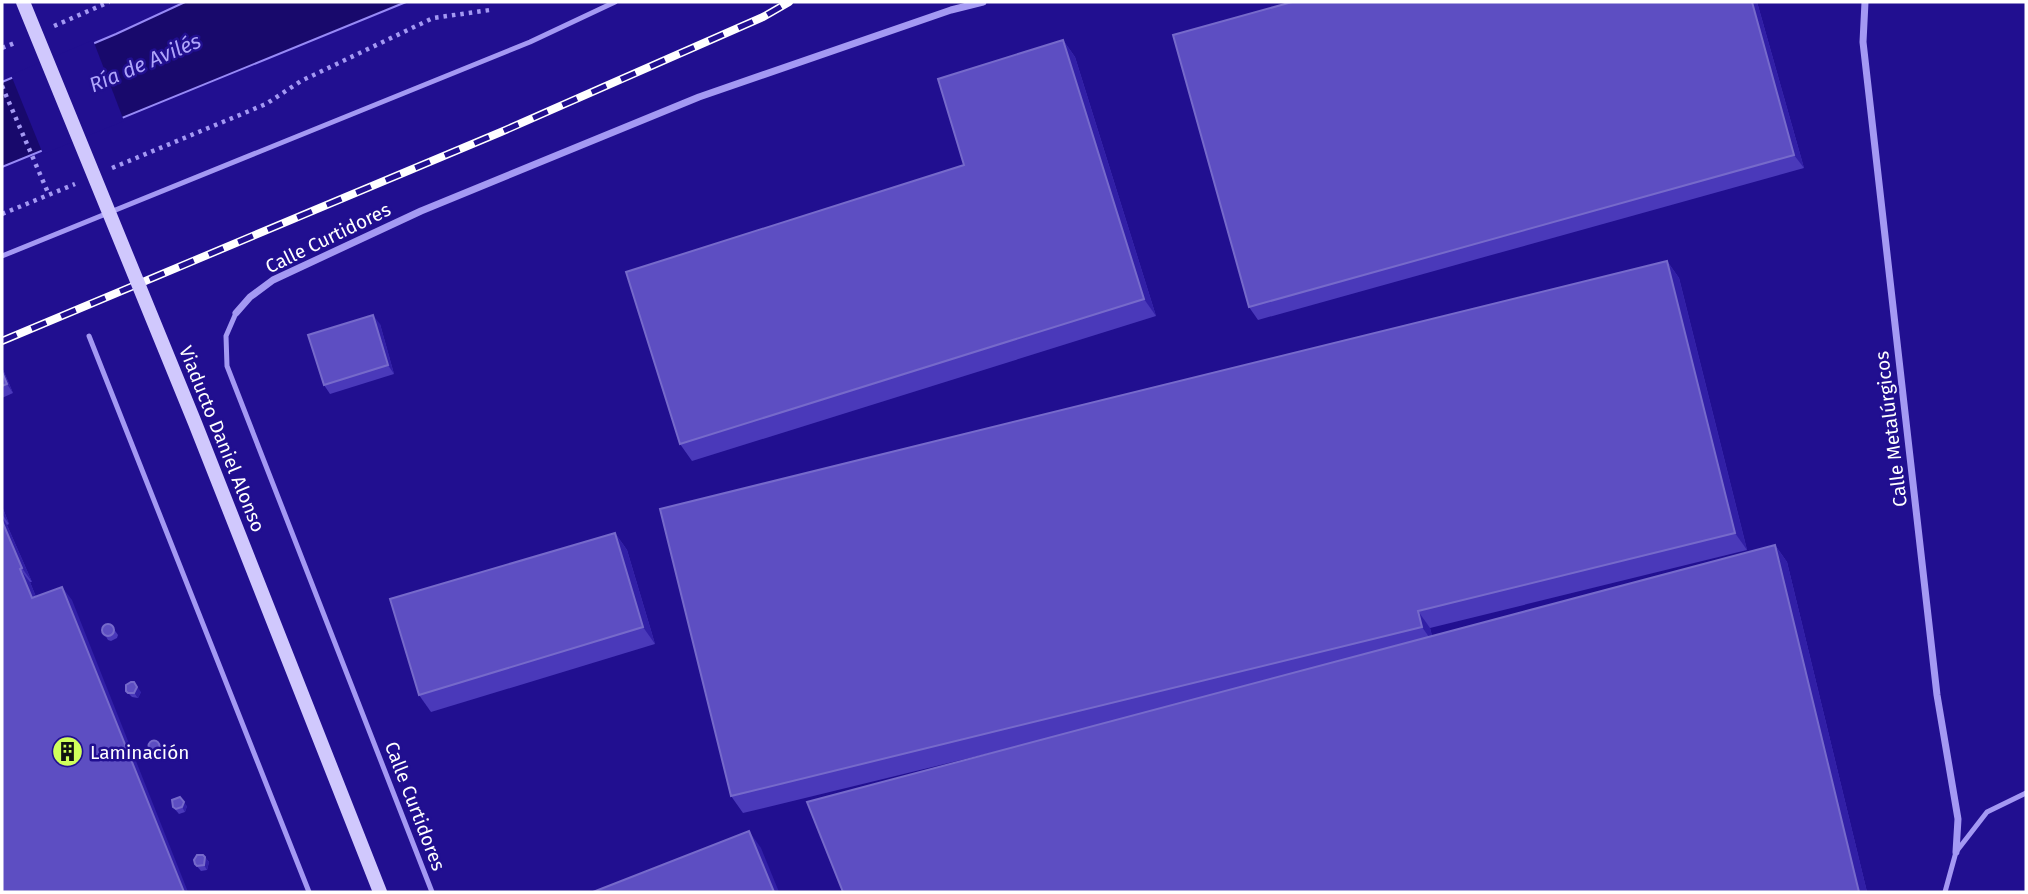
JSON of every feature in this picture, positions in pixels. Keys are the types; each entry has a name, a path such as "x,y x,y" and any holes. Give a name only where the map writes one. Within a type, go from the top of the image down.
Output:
{"main road":[{"name":"Viaducto Daniel Alonso","path":"23,2 195,423 380,892"}],"street":[{"name":"Calle Curtidores","path":"236,313 250,297 273,280 421,211 699,97 951,10 983,2"},
{"name":"Calle Metalúrgicos","path":"1865,2 1863,42 1937,695 1958,819 1956,852"}],"lane":[{"path":"2,256 530,42 615,2"},
{"name":"Calle Curtidores","path":"236,313 226,336 227,366 432,892"},
{"path":"89,336 309,892"},
{"path":"1945,892 1956,852 1987,812 2026,793"}],"path":[{"path":"100,173 266,104 302,81 433,18 491,10"},
{"path":"2,86 49,195"},
{"path":"2,214 87,179"}],"water":[{"name":"Ría de Avilés","path":"185,2 406,2 2,167 2,82"}],"pier":[{"path":"93,40 124,121 43,154 11,75"}],"building":[{"path":"1292,2 1752,2 1794,155 1249,307 1173,35"},
{"path":"1063,40 1144,299 680,444 626,272 964,165 938,79"},
{"path":"1667,261 1735,533 1418,611 1422,627 731,796 660,509"},
{"path":"373,315 388,365 324,385 308,335"},
{"path":"2,372 7,384 2,386"},
{"name":"Laminación","path":"2,521 32,598 62,587 184,892 2,892"},
{"path":"615,533 643,627 419,695 390,599"},
{"path":"1775,545 1859,892 843,892 807,802"},
{"path":"108,624 114,630 108,636 102,630"},
{"path":"131,682 137,687 134,693 128,693 126,685"},
{"path":"154,740 160,746 154,752 148,746"},
{"path":"180,797 184,802 182,807 176,809 172,800"},
{"path":"749,831 774,892 593,892"},
{"path":"197,855 205,857 204,865 195,864"}],"railway":[{"path":"2,341 501,132 763,17 789,2"}],"place":[{"name":"Laminación","path":"67,752"}]}
